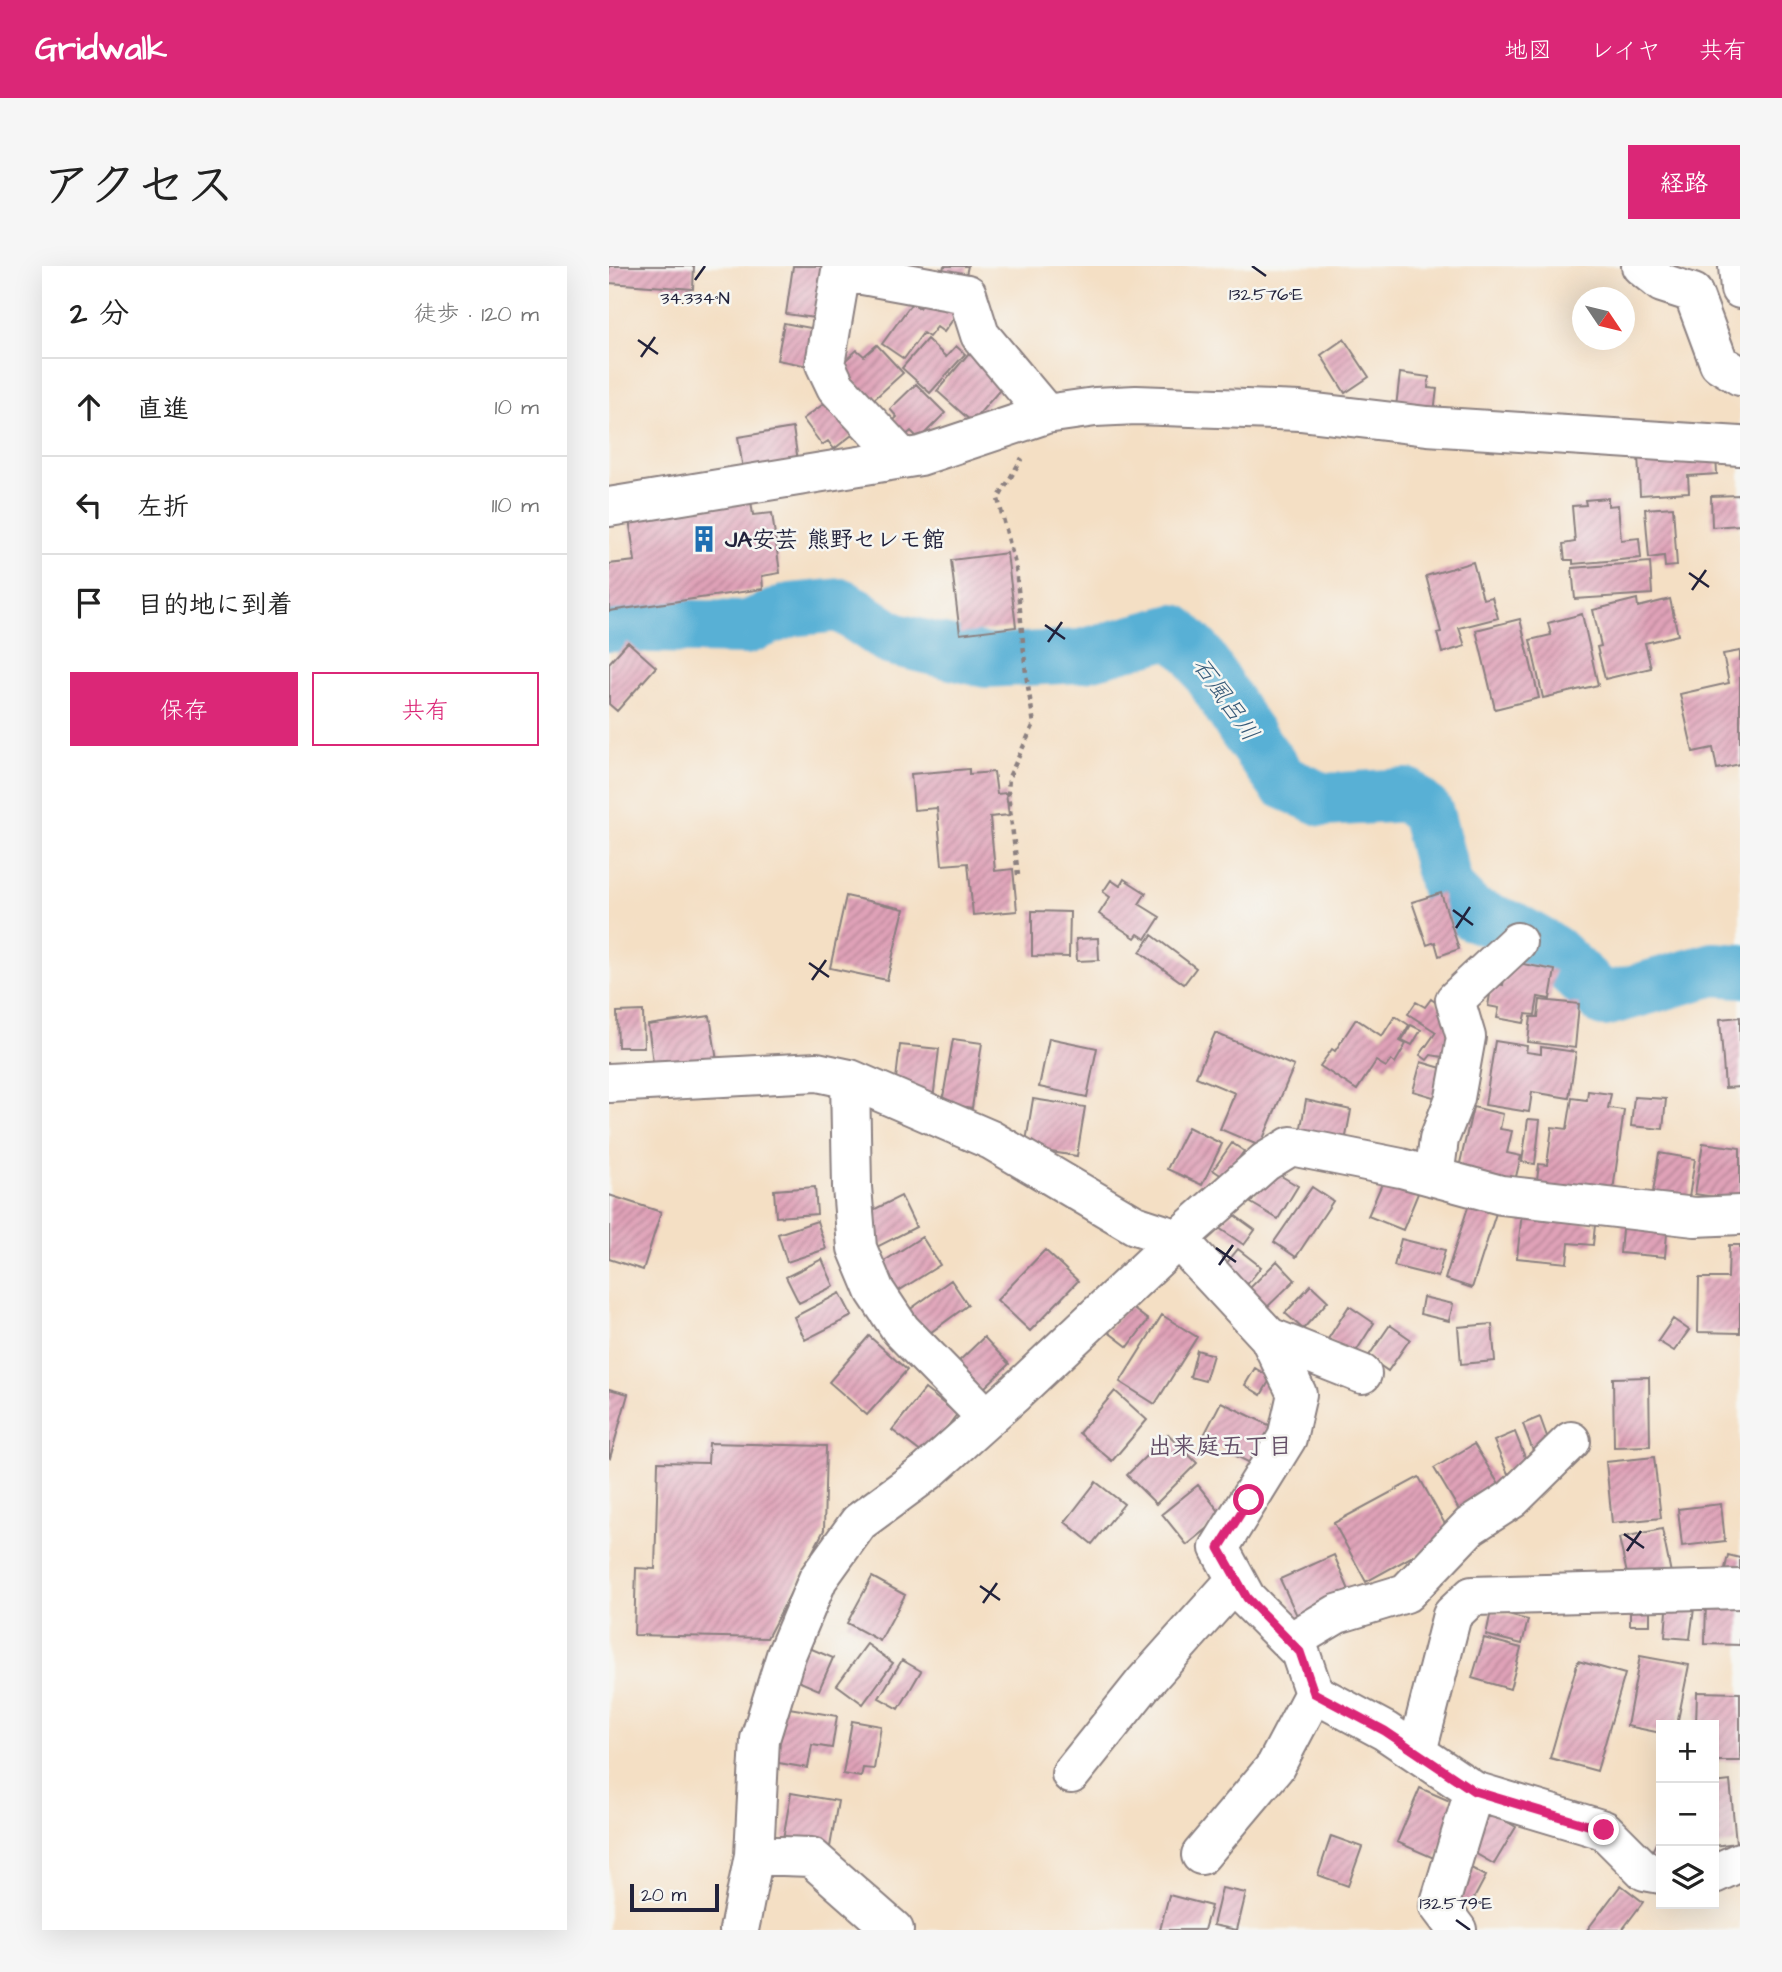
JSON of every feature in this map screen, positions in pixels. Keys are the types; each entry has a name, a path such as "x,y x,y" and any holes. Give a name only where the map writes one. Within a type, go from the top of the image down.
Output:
{"street":[{"path":"1641,266 1662,283 1693,293 1719,363 1740,376"},
{"path":"1738,266 1740,289"},
{"path":"902,458 836,387 825,364 841,271 971,280 980,335 1046,414"},
{"path":"609,507 921,456 1046,414 1094,407 1136,405 1300,411 1427,426 1740,446"},
{"path":"1434,1177 1439,1139 1455,1098 1466,1037 1455,1000 1517,942"},
{"path":"609,1083 817,1072 850,1079 991,1140 1135,1225 1178,1239 1269,1337 1297,1394 1287,1438 1219,1548 1247,1598 1300,1652 1314,1693 1385,1731 1474,1791 1604,1830 1645,1871 1656,1873"},
{"path":"850,1079 852,1187 857,1248 875,1291 901,1330 988,1418"},
{"path":"739,1930 754,1855 760,1739 786,1655 818,1579 859,1522 927,1472 988,1418 1178,1239 1265,1162 1291,1146 1434,1177 1501,1195 1695,1217 1740,1215"},
{"path":"1269,1337 1362,1374"},
{"path":"1290,1642 1337,1614 1406,1593 1471,1526 1512,1499 1571,1441"},
{"path":"1071,1774 1143,1684 1236,1580"},
{"path":"1417,1752 1452,1615 1472,1596 1740,1589"},
{"path":"1201,1855 1275,1767 1314,1693"},
{"path":"1457,1930 1439,1906 1474,1791"},
{"path":"754,1855 811,1857 894,1930"},
{"path":"1719,1872 1740,1861"}],"path":[{"path":"1018,875 1008,793 1009,777 1034,724 1026,674 1016,568 998,499 1046,414"}],"building":[{"path":"609,266 694,266 693,289 609,283"},
{"path":"793,266 823,266 815,318 786,314"},
{"path":"944,266 968,266 965,279 942,274"},
{"path":"930,294 959,311 944,332 937,327 929,337 923,333 904,359 882,344 912,303 919,308"},
{"path":"784,323 816,329 809,366 777,360"},
{"path":"927,339 946,357 956,346 965,354 930,393 902,368"},
{"path":"1344,339 1369,377 1345,393 1321,355"},
{"path":"877,345 903,373 872,401 839,366 857,350 864,356"},
{"path":"969,353 1005,384 972,422 937,391"},
{"path":"1400,373 1429,377 1428,388 1437,389 1434,412 1396,407"},
{"path":"916,384 945,413 919,439 911,431 905,436 892,422 897,417 890,409"},
{"path":"832,398 857,431 834,449 828,441 822,445 803,419"},
{"path":"793,428 798,461 743,470 738,437"},
{"path":"1638,454 1716,455 1717,474 1688,476 1689,492 1640,495"},
{"path":"1740,495 1740,525 1712,527 1711,496"},
{"path":"1608,498 1608,506 1618,505 1621,540 1639,538 1641,558 1573,564 1573,560 1565,560 1563,544 1575,542 1572,506 1586,505 1585,500"},
{"name":"JA安芸 熊野セレモ館","path":"751,501 753,515 772,513 780,573 762,576 763,589 609,611 609,564 635,561 629,518"},
{"path":"1673,507 1677,566 1665,567 1664,556 1649,558 1645,509"},
{"path":"1007,553 1016,627 960,634 951,560"},
{"path":"1473,562 1483,599 1492,597 1498,618 1459,628 1465,646 1442,653 1437,633 1441,632 1426,576"},
{"path":"1650,562 1652,594 1575,599 1572,568"},
{"path":"1637,599 1638,607 1670,599 1678,635 1645,643 1651,668 1605,679 1597,647 1601,646 1593,610"},
{"path":"1582,614 1598,685 1543,698 1530,640 1551,635 1548,623"},
{"path":"1520,619 1539,698 1495,709 1476,630"},
{"path":"628,642 656,667 617,711 609,704 609,663"},
{"path":"1740,651 1740,764 1717,769 1713,748 1693,752 1680,694 1729,683 1723,654"},
{"path":"969,769 969,774 994,772 997,794 1006,793 1009,815 990,817 995,871 1013,869 1017,911 973,915 968,863 942,865 937,808 914,810 911,774"},
{"path":"1124,879 1146,893 1139,904 1160,917 1146,939 1138,934 1135,938 1099,914 1110,897 1103,892 1111,880 1120,886"},
{"path":"1441,893 1459,949 1439,956 1435,942 1427,945 1412,902"},
{"path":"846,896 904,909 887,980 830,968"},
{"path":"1032,911 1070,912 1069,957 1032,956"},
{"path":"1152,935 1196,968 1184,984 1140,952"},
{"path":"1098,938 1099,960 1077,961 1076,939"},
{"path":"1507,961 1555,970 1550,999 1538,997 1535,1015 1526,1014 1524,1023 1497,1018 1499,1008 1488,1006 1492,983 1503,985"},
{"path":"1431,999 1456,1017 1455,1059 1431,1055 1427,1060 1420,1055 1436,1032 1408,1014 1416,1002 1425,1007"},
{"path":"1540,1000 1579,1004 1575,1048 1528,1042 1531,1017 1538,1017"},
{"path":"643,1011 644,1047 618,1047 617,1012"},
{"path":"710,1016 717,1061 654,1070 648,1025"},
{"path":"1395,1016 1409,1025 1400,1041 1406,1044 1395,1063 1391,1060 1386,1067 1376,1061 1357,1090 1320,1066 1332,1049 1335,1051 1356,1019 1382,1036"},
{"path":"1740,1017 1740,1087 1725,1088 1720,1019"},
{"path":"1411,1025 1421,1030 1412,1045 1402,1040"},
{"path":"1215,1033 1294,1066 1260,1146 1220,1129 1235,1093 1196,1077"},
{"path":"1049,1038 1097,1048 1087,1097 1039,1087"},
{"path":"953,1039 982,1043 972,1108 942,1103"},
{"path":"1495,1041 1527,1046 1526,1052 1541,1054 1541,1047 1576,1052 1569,1098 1532,1092 1529,1112 1485,1105"},
{"path":"900,1045 939,1049 933,1100 894,1096"},
{"path":"1421,1062 1455,1072 1447,1101 1413,1091"},
{"path":"1588,1091 1611,1094 1608,1108 1624,1110 1612,1198 1536,1188 1539,1164 1547,1165 1552,1127 1567,1129 1572,1098 1587,1100"},
{"path":"1634,1097 1666,1099 1663,1129 1631,1126"},
{"path":"1033,1099 1085,1107 1077,1156 1025,1148"},
{"path":"1306,1100 1351,1110 1344,1147 1299,1138"},
{"path":"1473,1107 1503,1114 1500,1129 1512,1131 1507,1153 1521,1156 1513,1189 1457,1176"},
{"path":"1528,1119 1540,1120 1535,1164 1522,1162"},
{"path":"1188,1127 1222,1144 1202,1185 1167,1169"},
{"path":"1232,1143 1244,1151 1225,1178 1213,1170"},
{"path":"1703,1143 1740,1148 1740,1201 1695,1194"},
{"path":"1659,1153 1695,1159 1688,1204 1652,1199"},
{"path":"1271,1170 1298,1186 1278,1219 1251,1203"},
{"path":"1387,1172 1421,1186 1403,1230 1368,1216"},
{"path":"815,1187 817,1214 776,1217 774,1190"},
{"path":"1312,1187 1333,1201 1296,1257 1274,1242"},
{"path":"609,1195 661,1212 643,1270 609,1259"},
{"path":"901,1196 916,1227 873,1249 857,1218"},
{"path":"1470,1201 1497,1210 1472,1288 1445,1279"},
{"path":"1523,1203 1595,1225 1593,1245 1569,1243 1567,1263 1517,1258"},
{"path":"1230,1212 1255,1230 1244,1245 1219,1228"},
{"path":"1623,1218 1668,1222 1665,1257 1620,1253"},
{"path":"817,1221 826,1249 787,1262 778,1234"},
{"path":"922,1237 940,1265 895,1293 878,1265"},
{"path":"1401,1239 1445,1250 1438,1277 1394,1266"},
{"path":"1729,1245 1740,1245 1740,1333 1698,1332 1699,1278 1728,1278"},
{"path":"1238,1249 1261,1267 1245,1287 1222,1269"},
{"path":"1045,1250 1078,1281 1030,1331 997,1300"},
{"path":"822,1259 834,1286 799,1303 786,1277"},
{"path":"1277,1261 1295,1280 1261,1313 1243,1295"},
{"path":"951,1280 968,1305 923,1338 905,1313"},
{"path":"1311,1285 1328,1301 1303,1329 1285,1313"},
{"path":"840,1293 852,1316 805,1340 794,1317"},
{"path":"1423,1297 1453,1304 1449,1321 1420,1314"},
{"path":"1128,1305 1148,1320 1128,1347 1107,1331"},
{"path":"1349,1306 1374,1323 1353,1356 1328,1339"},
{"path":"1162,1315 1197,1337 1155,1404 1120,1382"},
{"path":"1673,1319 1689,1330 1674,1351 1658,1341"},
{"path":"1492,1324 1495,1361 1461,1364 1458,1327"},
{"path":"1390,1325 1410,1339 1388,1371 1368,1357"},
{"path":"869,1336 907,1370 867,1415 829,1382"},
{"path":"984,1337 1009,1364 981,1391 955,1365"},
{"path":"1197,1350 1213,1355 1205,1381 1190,1377"},
{"path":"1255,1368 1271,1378 1261,1395 1245,1385"},
{"path":"1649,1377 1650,1446 1614,1447 1613,1378"},
{"path":"609,1389 628,1394 610,1458 609,1457"},
{"path":"925,1389 957,1414 926,1456 892,1430"},
{"path":"1115,1391 1147,1420 1112,1461 1079,1433"},
{"path":"1221,1402 1273,1427 1254,1465 1202,1439"},
{"path":"1540,1417 1550,1445 1533,1451 1523,1424"},
{"path":"1515,1432 1528,1465 1508,1474 1494,1441"},
{"path":"1168,1434 1197,1463 1156,1504 1127,1475"},
{"path":"709,1443 826,1446 824,1530 767,1638 634,1635 636,1568 655,1569 658,1462 708,1463"},
{"path":"1474,1444 1503,1491 1462,1515 1434,1468"},
{"path":"1654,1457 1661,1518 1612,1523 1606,1462"},
{"path":"1419,1477 1451,1535 1366,1582 1334,1523"},
{"path":"1096,1482 1124,1504 1092,1544 1065,1522"},
{"path":"1198,1485 1223,1516 1187,1545 1162,1514"},
{"path":"1721,1504 1725,1541 1682,1546 1678,1509"},
{"path":"1662,1529 1672,1578 1630,1587 1619,1538"},
{"path":"1334,1555 1352,1597 1299,1620 1280,1579"},
{"path":"1728,1555 1740,1558 1740,1582 1723,1578"},
{"path":"872,1577 905,1595 880,1641 847,1623"},
{"path":"1668,1598 1695,1601 1690,1639 1665,1637"},
{"path":"1706,1599 1740,1599 1740,1645 1705,1644"},
{"path":"1630,1603 1650,1603 1650,1625 1630,1625"},
{"path":"1491,1611 1528,1620 1522,1644 1486,1635"},
{"path":"1484,1638 1521,1648 1510,1689 1472,1678"},
{"path":"800,1644 833,1658 819,1690 786,1676"},
{"path":"867,1644 893,1663 863,1704 837,1685"},
{"path":"1640,1656 1689,1665 1678,1720 1656,1720 1656,1732 1627,1726"},
{"path":"902,1660 921,1671 899,1709 879,1698"},
{"path":"1578,1661 1625,1674 1597,1771 1550,1758"},
{"path":"1697,1692 1740,1693 1740,1761 1719,1761 1719,1720 1696,1720"},
{"path":"783,1707 837,1716 832,1748 812,1745 808,1768 773,1762"},
{"path":"852,1721 881,1726 874,1769 863,1768 861,1777 843,1774"},
{"path":"1730,1781 1736,1843 1719,1845 1719,1782"},
{"path":"1420,1788 1459,1805 1436,1859 1397,1842"},
{"path":"791,1793 838,1801 830,1847 783,1839"},
{"path":"1487,1810 1516,1827 1494,1864 1466,1848"},
{"path":"1331,1836 1362,1847 1348,1886 1318,1875"},
{"path":"1656,1843 1656,1867 1647,1862"},
{"path":"1462,1863 1486,1876 1470,1906 1446,1892"},
{"path":"1621,1885 1643,1902 1622,1930 1587,1930"},
{"path":"1222,1888 1246,1893 1237,1930 1213,1925"},
{"path":"1169,1895 1211,1906 1204,1930 1160,1930"}],"waterway":[{"name":"石風呂川","path":"609,625 745,628 790,610 841,605 892,639 986,661 1081,656 1174,631 1197,654 1244,729 1283,782 1324,800 1407,795 1427,813 1447,889 1472,914 1514,929 1552,951 1604,1000 1714,969 1740,971"}],"place":[{"name":"JA安芸 熊野セレモ館","path":"704,539"}],"district":[{"name":"出来庭五丁目","path":"1220,1446"}],"route":[{"path":"1249,1500 1219,1548 1247,1598 1300,1652 1314,1693 1385,1731 1474,1791 1604,1830"}]}
